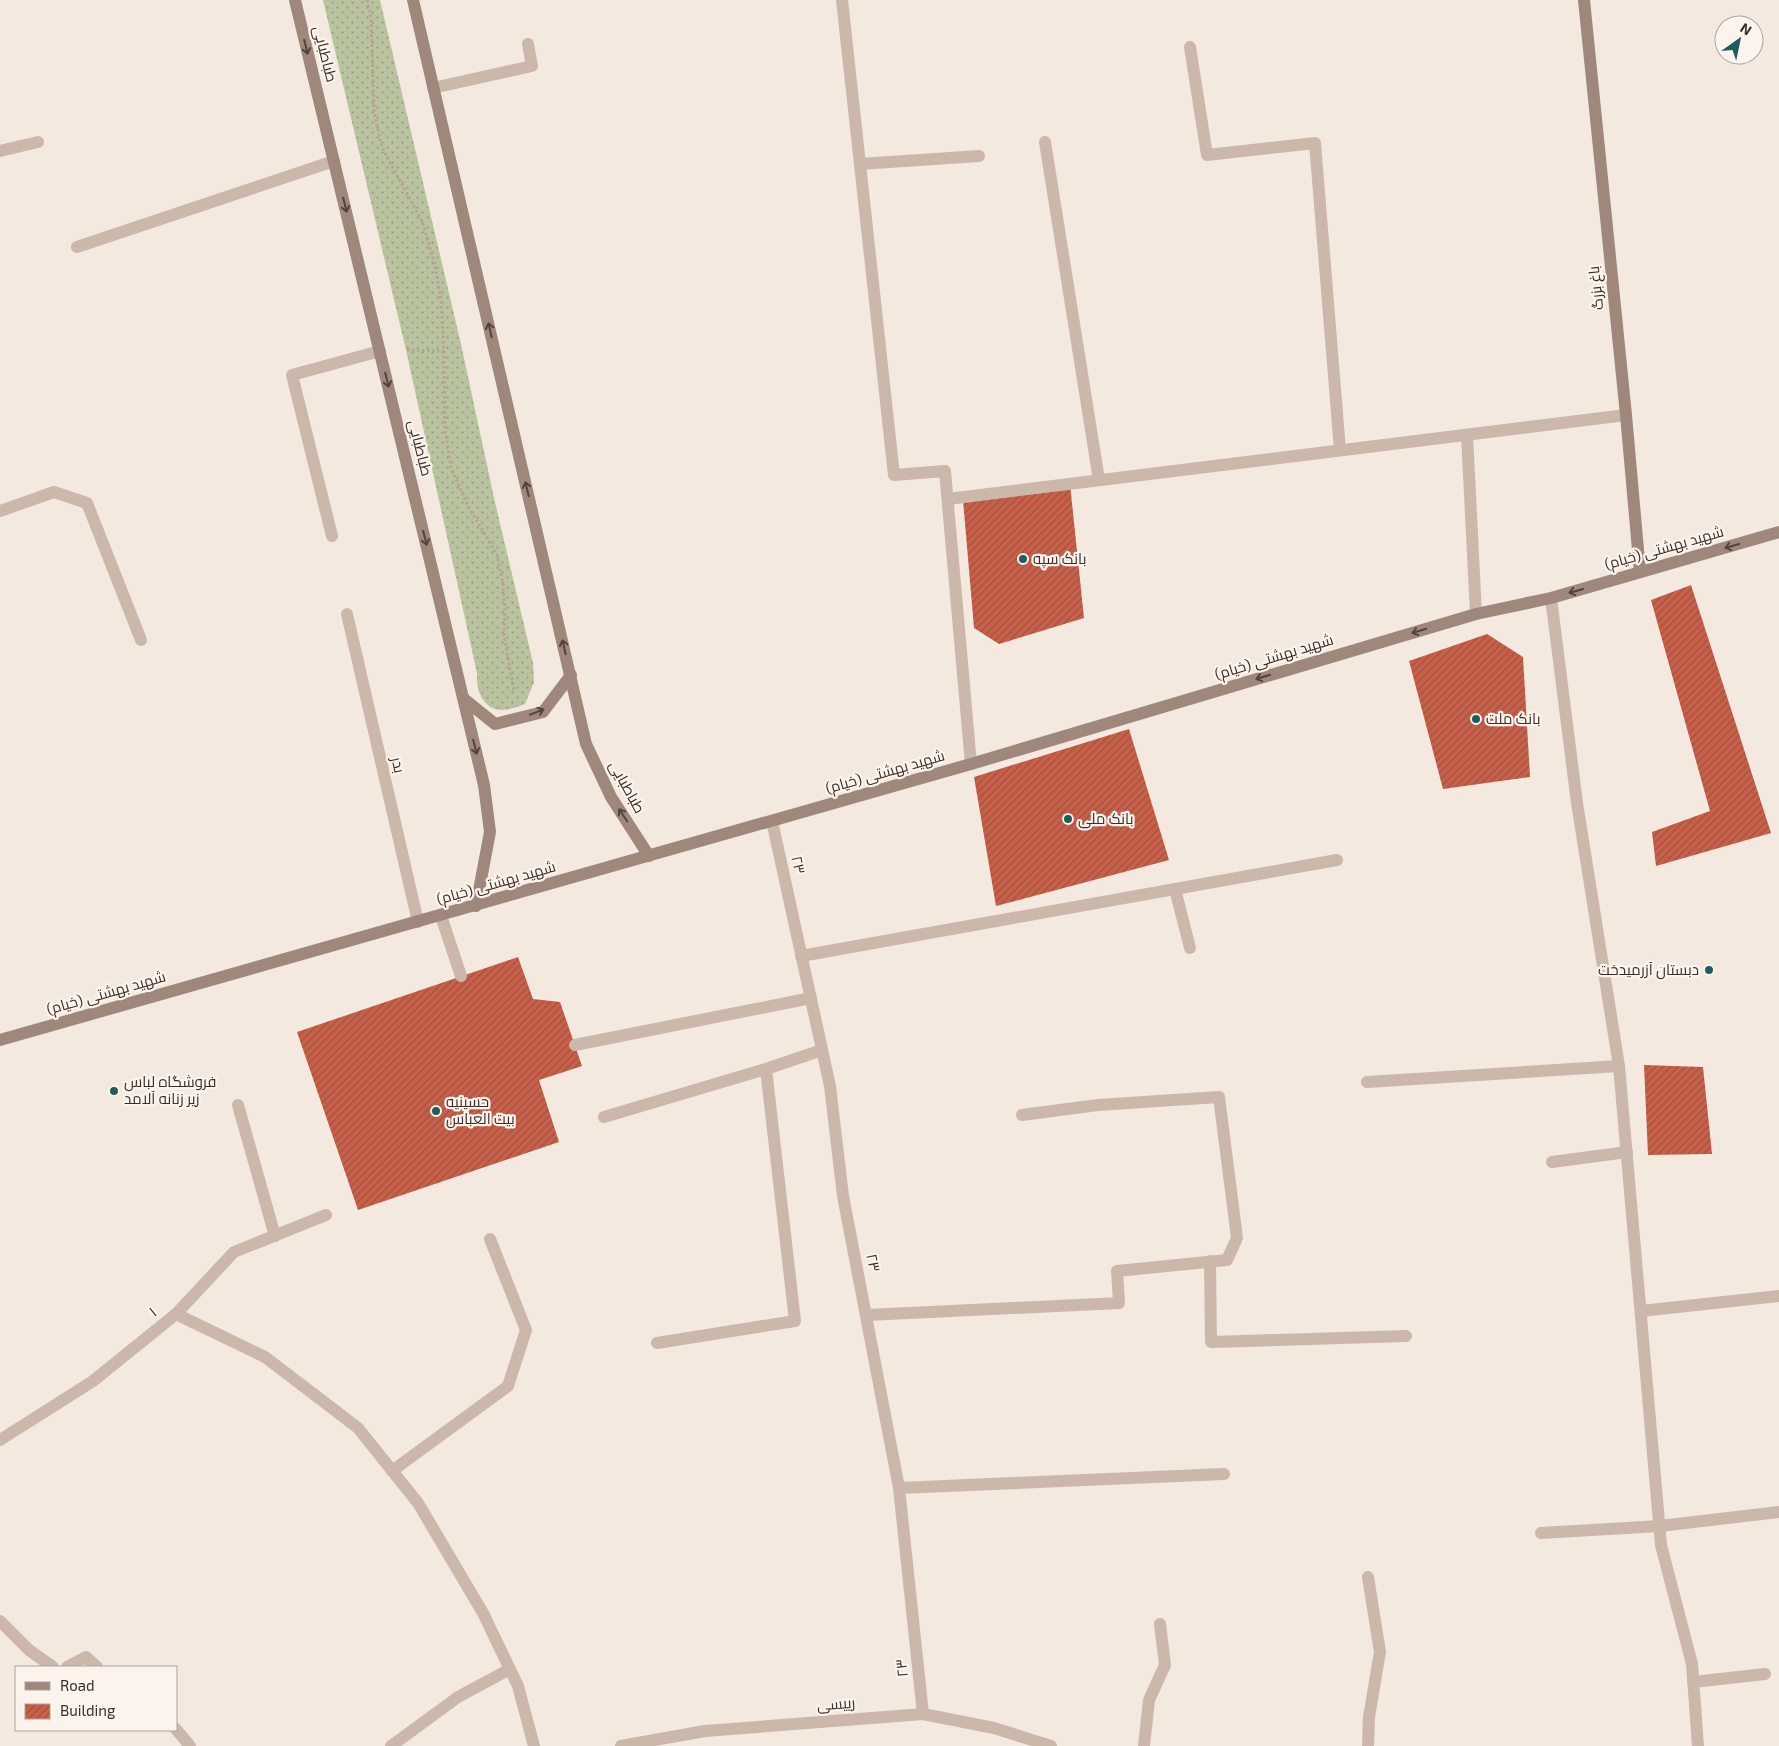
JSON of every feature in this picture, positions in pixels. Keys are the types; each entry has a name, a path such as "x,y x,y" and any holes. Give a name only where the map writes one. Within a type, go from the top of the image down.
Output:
{"main road":[{"name":"طباطبایی","path":"295,0 484,785 490,832 476,906"},
{"name":"طباطبایی","path":"413,0 586,744 611,797 649,856"},
{"name":"باغ بزرگ","path":"1584,0 1640,572"},
{"name":"شهید بهشتی (خیام)","path":"0,1040 971,764 1476,614 1551,598 1779,532"},
{"path":"464,699 495,724 543,712 570,675"}],"street":[{"path":"842,0 894,475 945,471 971,764"},
{"path":"434,88 532,66 528,44"},
{"path":"1190,48 1207,155 1315,143 1340,450"},
{"path":"0,151 38,142"},
{"path":"1045,142 1099,480"},
{"path":"860,164 979,156"},
{"path":"77,247 334,161"},
{"path":"332,536 292,374 380,351"},
{"path":"948,499 1626,415"},
{"path":"1467,435 1476,614"},
{"path":"0,512 54,492 87,503 141,640"},
{"path":"1551,598 1577,803 1620,1066 1661,1545 1692,1664 1698,1746"},
{"name":"بدر","path":"347,614 418,922"},
{"name":"۲۳","path":"772,821 830,1086 843,1196 899,1488 923,1714"},
{"path":"801,956 1337,860"},
{"path":"1175,889 1190,948"},
{"path":"441,916 461,976"},
{"path":"575,1046 811,998"},
{"path":"604,1117 766,1069 822,1050"},
{"path":"1367,1082 1620,1066"},
{"path":"657,1343 795,1321 766,1069"},
{"path":"867,1315 1119,1303 1116,1271 1227,1260 1236,1238 1219,1097 1098,1104 1022,1115"},
{"path":"238,1105 275,1236"},
{"path":"1552,1162 1627,1152"},
{"name":"۱","path":"0,1440 93,1381 176,1314 234,1252 326,1215"},
{"path":"392,1470 508,1386 526,1330 490,1239"},
{"path":"1210,1262 1211,1342 1406,1336"},
{"path":"1641,1312 1779,1296"},
{"path":"176,1314 264,1357 358,1428 423,1512 483,1613 518,1686 534,1746"},
{"path":"899,1488 1224,1474"},
{"path":"1541,1533 1660,1526 1779,1512"},
{"path":"1368,1577 1380,1652 1368,1717 1368,1746"},
{"path":"0,1621 29,1650 52,1666"},
{"path":"1144,1746 1149,1700 1165,1665 1160,1624"},
{"path":"69,1666 86,1657 96,1666"},
{"path":"391,1746 458,1696 510,1669"},
{"path":"1693,1682 1765,1674"},
{"name":"رییسی","path":"621,1746 705,1731 923,1714 994,1728 1051,1746"},
{"path":"178,1731 190,1746"}],"path":[{"path":"367,0 371,17 374,111 382,148 422,221 435,265 441,301 445,430 451,468 468,506 496,555 503,584 504,635 519,718"},
{"path":"380,351 444,351"}],"green space":[{"path":"323,0 380,0 461,344 494,498 533,663 534,682 525,704 505,710 494,709 489,706 478,689 477,673 406,350"}],"building":[{"name":"بانک سپه","path":"1070,484 1084,618 999,644 974,628 963,500"},
{"path":"1691,585 1771,833 1656,866 1652,832 1710,811 1651,600"},
{"name":"بانک ملت","path":"1487,634 1523,657 1530,777 1443,789 1409,661"},
{"name":"بانک ملی","path":"1129,729 1169,860 996,906 974,777"},
{"name":"حسینیه بیت العباس","path":"518,957 533,999 560,1002 582,1066 539,1080 559,1142 358,1210 297,1032"},
{"path":"1644,1065 1703,1067 1712,1154 1648,1155"}],"place":[{"name":"بانک سپه","path":"1023,559"},
{"name":"بانک ملت","path":"1476,719"},
{"name":"بانک ملی","path":"1068,819"},
{"name":"دبستان آزرمیدخت","path":"1709,970"},
{"name":"فروشگاه لباس زیر زنانه آلامد","path":"114,1091"},
{"name":"حسینیه بیت العباس","path":"436,1111"}]}
